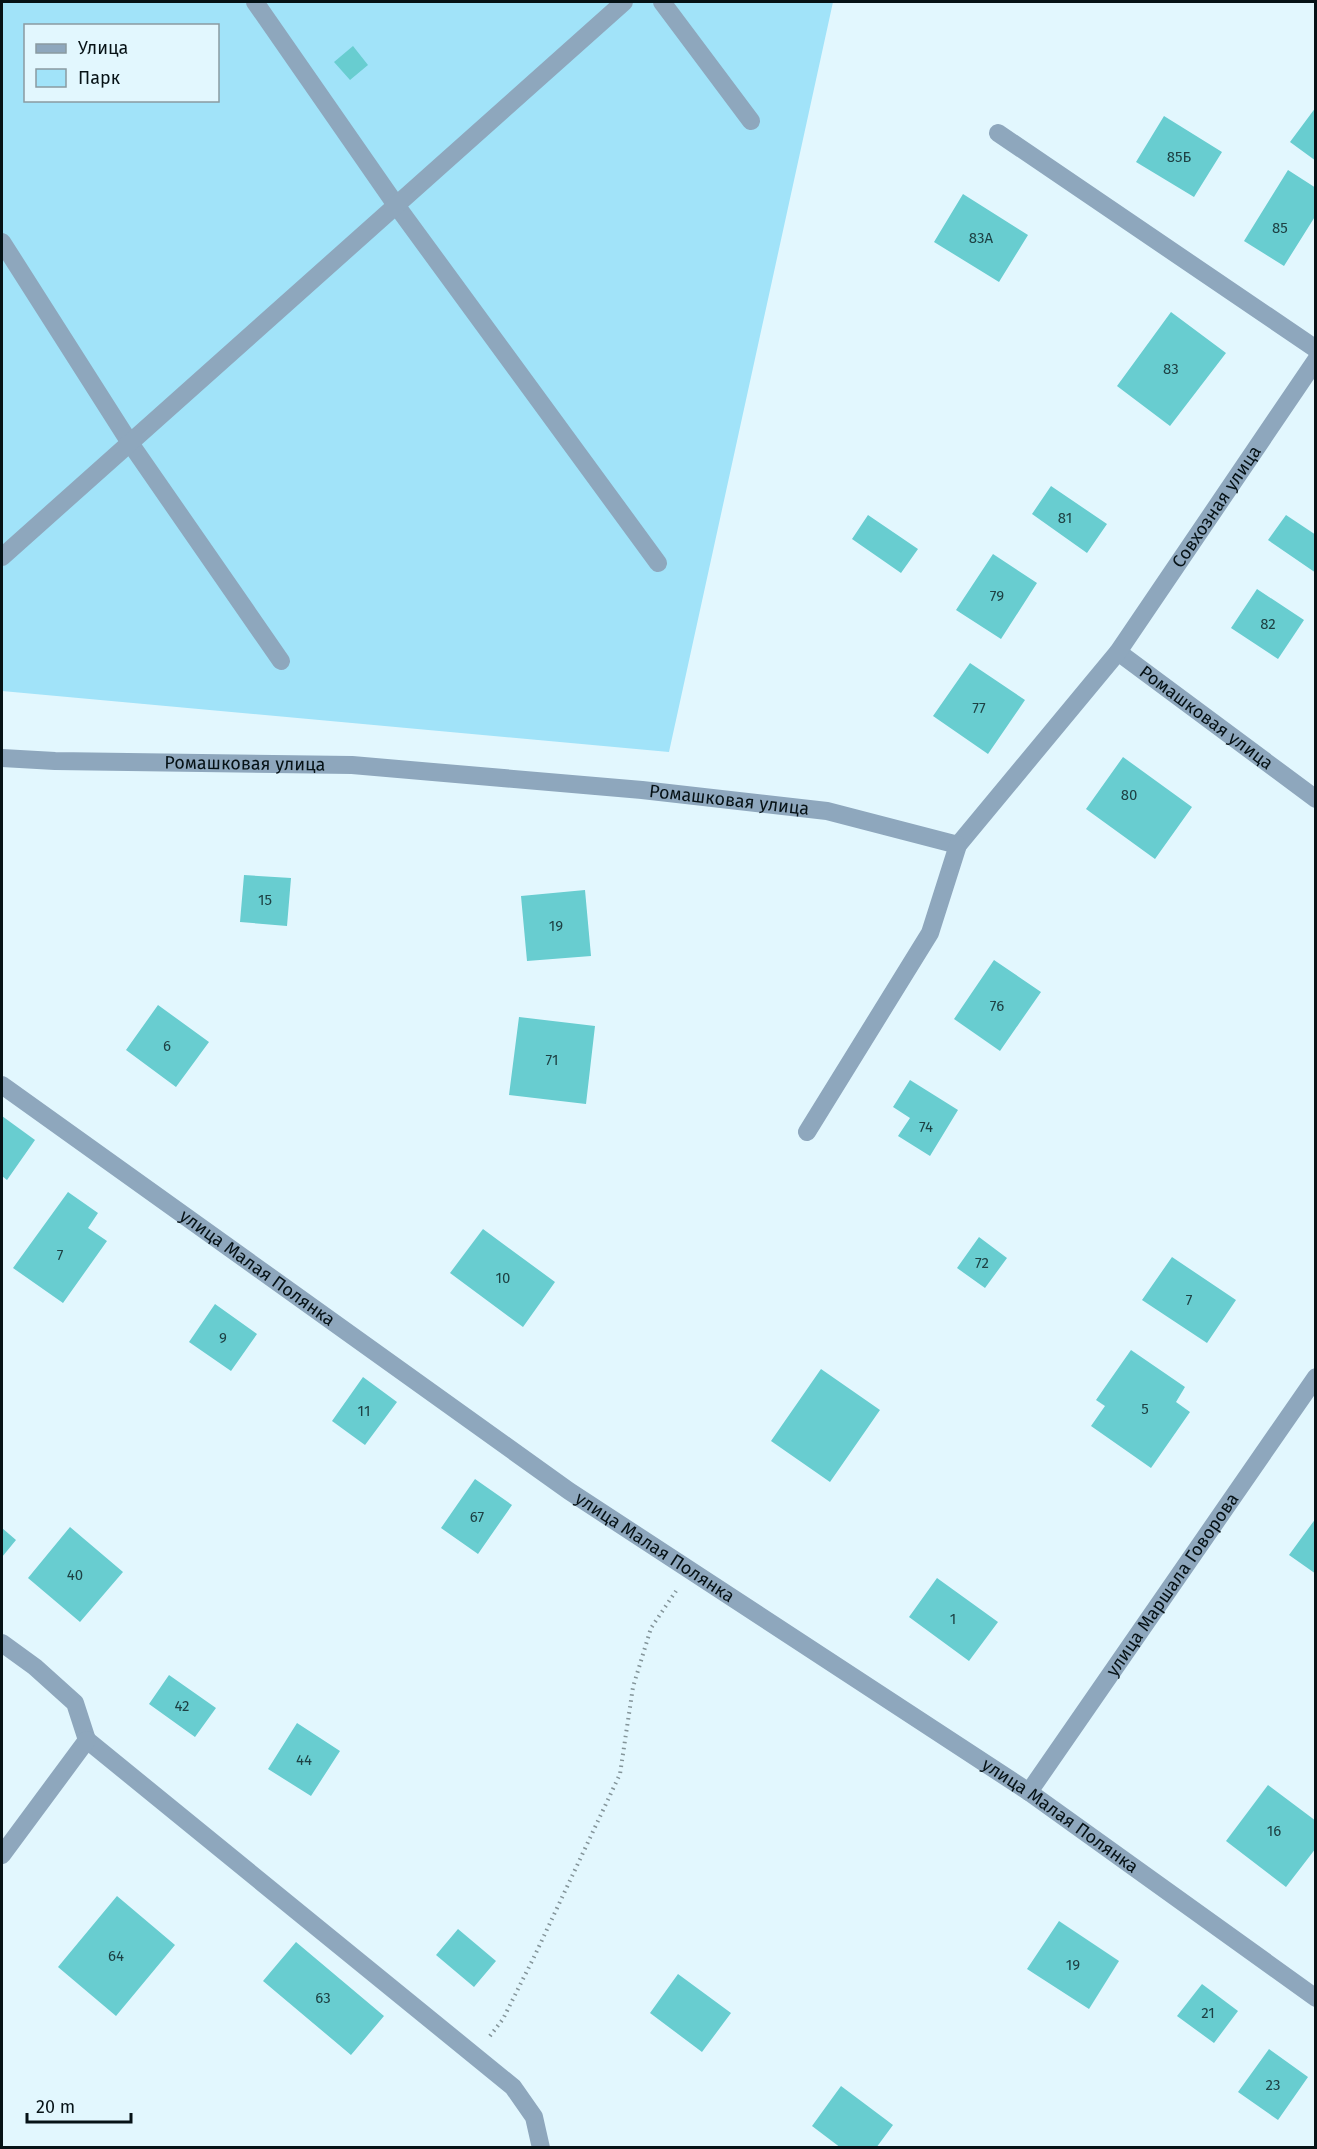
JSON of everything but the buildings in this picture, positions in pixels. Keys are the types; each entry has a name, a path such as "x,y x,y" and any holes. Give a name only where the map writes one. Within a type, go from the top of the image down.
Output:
{"street":[{"path":"255,2 396,205 658,563"},
{"path":"2,557 624,2"},
{"path":"662,2 751,121"},
{"path":"998,133 1316,349"},
{"path":"2,242 130,443 281,661"},
{"name":"Совхозная улица","path":"1118,652 1316,360"},
{"path":"807,1132 930,933 958,845 1118,652"},
{"name":"Ромашковая улица","path":"1118,652 1316,799"},
{"name":"Ромашковая улица","path":"2,758 55,761 352,765 642,790 827,811 958,845"},
{"name":"улица Малая Полянка","path":"2,1085 569,1491 1029,1791 1316,1998"},
{"name":"улица Маршала Говорова","path":"1029,1791 1316,1377"},
{"path":"2,1642 35,1666 75,1703 87,1740 513,2087 534,2117 541,2148"},
{"path":"2,1855 87,1740"}],"path":[{"path":"475,2056 503,2019 620,1774 633,1687 651,1628 690,1570"}],"green space":[{"path":"2,2 833,2 669,752 2,691"}]}
